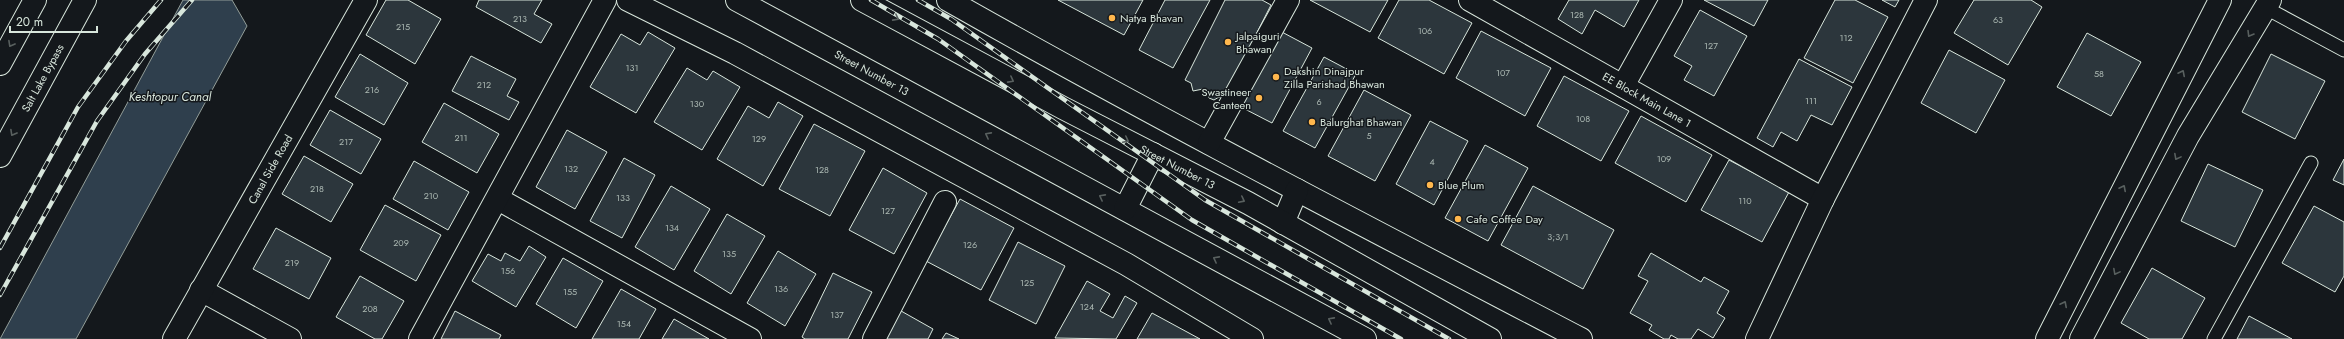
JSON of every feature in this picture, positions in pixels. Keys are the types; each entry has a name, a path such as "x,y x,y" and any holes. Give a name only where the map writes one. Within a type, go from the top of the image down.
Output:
{"street":[{"path":"0,64 35,0"},
{"name":"Salt Lake Bypass","path":"0,156 85,0"},
{"name":"Canal Side Road","path":"174,339 366,0"},
{"path":"420,339 498,199 605,0"},
{"path":"628,0 735,53 1126,264 1252,339"},
{"name":"Street Number 13","path":"737,0 1365,339"},
{"name":"Street Number 13","path":"862,0 1283,223 1490,339"},
{"path":"948,0 1209,143 1581,339"},
{"path":"1209,143 1288,0"},
{"name":"EE Block Main Lane 1","path":"1470,0 1823,199"},
{"path":"1623,86 1671,0"},
{"path":"1757,339 1823,199 1926,0"},
{"path":"2047,339 2220,0"},
{"path":"2081,339 2188,136 2268,4"},
{"path":"2158,121 2188,136"},
{"path":"1124,209 1153,154"},
{"path":"1283,223 1297,190"},
{"path":"498,199 750,339"},
{"path":"874,339 945,202"},
{"path":"201,290 290,339"}],"lane":[{"path":"2268,4 2344,50"},
{"path":"2214,339 2311,163"}],"water":[{"name":"Keshtopur Canal","path":"183,0 232,0 247,26 76,339 0,339"}],"building":[{"path":"386,0 408,0 441,19 415,64 366,35"},
{"path":"479,0 542,0 534,14 552,24 541,43 476,7"},
{"name":"Natya Bhavan","path":"1058,0 1143,0 1124,35"},
{"path":"1165,0 1210,0 1173,68 1139,50"},
{"name":"Jalpaiguri Bhawan","path":"1225,0 1262,0 1271,5 1223,99 1219,97 1214,100 1209,98 1208,92 1203,89 1193,91 1191,83 1185,80"},
{"path":"1310,0 1388,0 1370,32"},
{"path":"1399,0 1429,0 1472,23 1444,74 1378,38"},
{"path":"1569,0 1639,0 1624,27 1595,10 1582,34 1558,19"},
{"path":"1704,0 1768,0 1754,26"},
{"path":"1835,0 1855,0 1888,17 1853,83 1804,58"},
{"path":"1882,0 1899,0 1895,7"},
{"path":"1974,0 2031,0 2042,7 2008,65 1954,33"},
{"path":"1700,10 1747,36 1714,96 1684,80 1692,66 1674,56"},
{"name":"Dakshin Dinajpur Zilla Parishad Bhawan","path":"1280,31 1312,48 1272,123 1239,106"},
{"path":"1481,31 1551,68 1525,116 1456,78"},
{"path":"648,32 675,48 636,113 590,87 621,34 640,45"},
{"path":"2087,33 2141,62 2111,116 2057,87"},
{"path":"1949,50 2005,80 1976,133 1921,103"},
{"path":"360,54 408,83 384,125 335,97"},
{"path":"2271,54 2325,81 2295,139 2242,112"},
{"path":"471,56 516,79 507,96 519,102 509,120 452,91"},
{"path":"1324,57 1356,74 1315,148 1283,131"},
{"path":"1799,59 1852,87 1832,125 1811,115 1797,141 1781,132 1773,147 1757,138"},
{"path":"687,68 707,80 713,71 740,87 702,150 654,122"},
{"path":"1564,76 1629,111 1601,161 1537,126"},
{"path":"1364,90 1411,115 1375,181 1328,156"},
{"path":"778,102 803,116 763,186 717,159 748,106 769,118"},
{"path":"444,103 499,134 477,173 422,142"},
{"path":"330,110 381,139 361,174 310,145"},
{"path":"1641,116 1712,155 1686,202 1615,163"},
{"path":"1430,121 1468,141 1434,205 1396,184"},
{"path":"814,124 865,151 830,216 779,189"},
{"path":"567,130 607,152 575,209 536,187"},
{"path":"1485,145 1528,168 1488,241 1445,218"},
{"path":"304,156 353,184 331,222 282,194"},
{"path":"624,158 655,175 622,238 590,221"},
{"path":"2344,159 2344,185 2333,180"},
{"path":"1729,160 1789,192 1762,242 1701,210"},
{"path":"414,161 469,192 448,230 393,199"},
{"path":"2208,164 2263,190 2235,247 2181,221"},
{"path":"883,168 927,193 894,254 849,230"},
{"path":"671,186 710,209 674,270 635,247"},
{"path":"1533,186 1614,230 1583,289 1501,245"},
{"path":"960,199 1014,228 981,290 926,261"},
{"path":"385,205 441,235 416,281 360,250"},
{"path":"2314,206 2344,222 2344,276 2335,292 2282,263"},
{"path":"727,214 765,236 731,294 694,271"},
{"path":"276,228 331,258 309,299 253,269"},
{"path":"1018,242 1065,266 1036,324 989,300"},
{"path":"529,246 546,257 516,307 472,281 488,254 501,261 505,253 520,261"},
{"path":"778,251 816,274 785,326 747,303"},
{"path":"1651,253 1701,282 1704,277 1729,291 1717,313 1725,318 1713,338 1698,329 1691,339 1678,339 1671,335 1669,339 1664,339 1649,330 1652,325 1630,313 1648,281 1638,276"},
{"path":"563,258 603,281 576,328 536,304"},
{"path":"2152,268 2205,298 2182,339 2149,339 2121,323"},
{"path":"833,273 872,292 848,339 805,339 802,337"},
{"path":"360,276 404,301 382,339 375,339 336,317"},
{"path":"1087,281 1110,294 1100,311 1113,318 1125,296 1137,303 1116,339 1055,338"},
{"path":"621,289 656,309 639,339 592,339"},
{"path":"894,307 933,329 928,339 877,339"},
{"path":"455,311 501,335 499,339 441,339"},
{"path":"1152,313 1200,339 1137,339"},
{"path":"2249,316 2292,339 2237,339"},
{"path":"674,319 709,339 662,339"},
{"path":"946,333 959,339 942,339"}],"railway":[{"path":"0,248 78,107 126,41 161,0"},
{"path":"0,295 97,121 145,54 192,0"},
{"path":"871,0 938,39 1192,220 1401,339"},
{"path":"918,0 951,19 1205,200 1449,339"}],"place":[{"name":"Natya Bhavan","path":"1112,18"},
{"name":"Jalpaiguri Bhawan","path":"1228,42"},
{"name":"Dakshin Dinajpur Zilla Parishad Bhawan","path":"1276,77"},
{"name":"Swastineer Canteen","path":"1259,98"},
{"name":"Balurghat Bhawan","path":"1312,122"},
{"name":"Blue Plum","path":"1430,185"},
{"name":"Cafe Coffee Day","path":"1458,219"}]}
